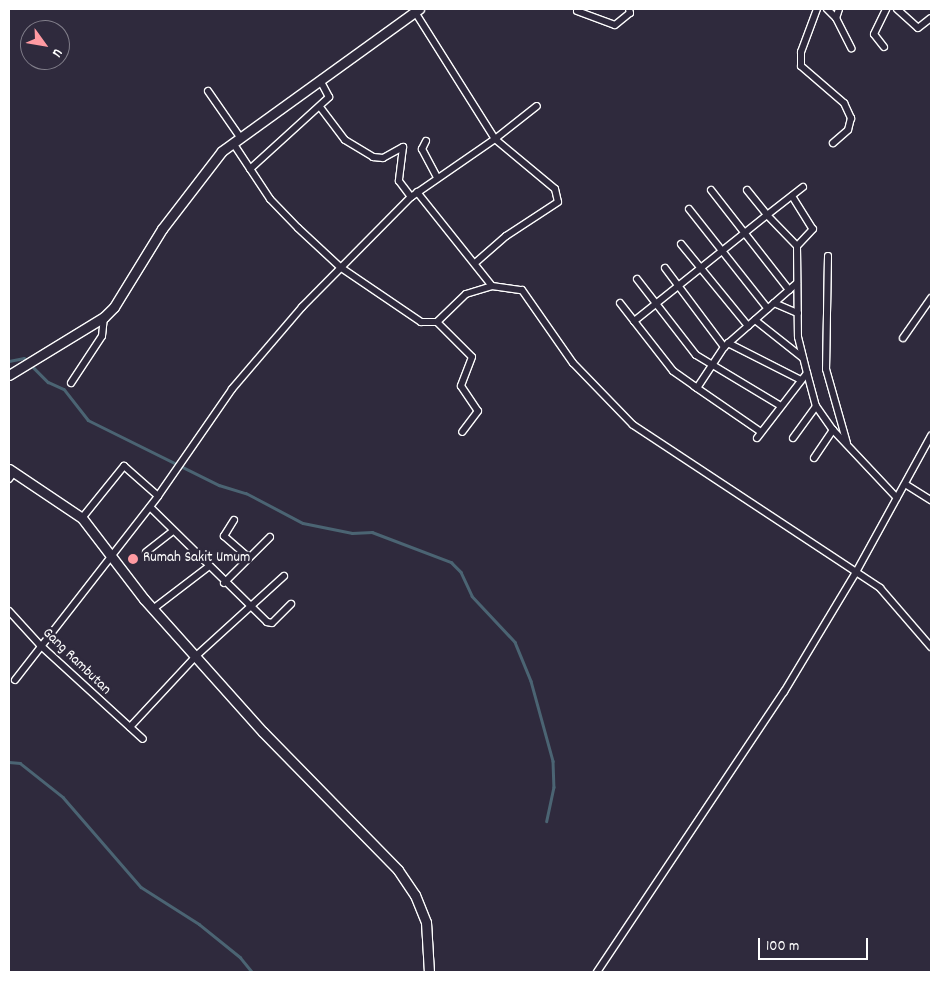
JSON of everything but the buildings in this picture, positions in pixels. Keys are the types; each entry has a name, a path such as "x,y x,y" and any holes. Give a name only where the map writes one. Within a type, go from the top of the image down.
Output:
{"street":[{"path":"576,9 614,25 630,13 629,9"},
{"path":"817,9 802,52 802,66 844,103 851,118 848,130 833,143"},
{"path":"827,9 836,18 851,48"},
{"path":"836,18 839,9"},
{"path":"884,47 874,34 886,9"},
{"path":"897,9 918,28 931,18"},
{"path":"9,375 104,317 122,297 162,229 210,164 237,140 417,10 495,139 555,189 558,202 506,236 475,263"},
{"path":"250,169 320,108 330,95 320,80"},
{"path":"208,91 237,140 250,169 270,199 340,267 421,322 437,322 466,294 492,286 522,290 573,363 633,425 888,596 931,647"},
{"path":"15,680 40,645 184,462 232,389 340,267 417,192 495,139 537,106"},
{"path":"320,108 345,140 373,157 383,158 403,148 399,181 411,197"},
{"path":"426,141 422,150 437,177"},
{"path":"634,321 803,187"},
{"path":"711,190 790,290"},
{"path":"747,190 767,215 797,246"},
{"path":"417,192 492,286"},
{"path":"792,196 813,229 797,246 797,283 803,358 816,406 833,430 870,473 897,498"},
{"path":"689,209 768,308"},
{"path":"681,244 748,326"},
{"path":"828,256 826,369 847,444"},
{"path":"665,268 726,345 802,380"},
{"path":"637,279 696,355 713,363 781,406"},
{"path":"697,388 726,345 797,283"},
{"path":"903,338 931,298"},
{"path":"620,302 673,371 759,435 807,373"},
{"path":"774,303 798,313"},
{"path":"71,383 102,336 104,317"},
{"path":"755,320 803,358"},
{"path":"437,322 472,358 461,386 478,411 462,432"},
{"path":"682,378 697,388"},
{"path":"793,438 816,406"},
{"path":"814,458 833,430"},
{"path":"596,972 784,692 855,574 931,436"},
{"path":"82,518 124,466 158,496"},
{"path":"10,473 82,518 153,609 355,830 398,870 415,895 426,922 430,972"},
{"path":"905,484 931,500"},
{"path":"150,507 224,583 269,624 291,604"},
{"path":"234,520 224,536 248,557"},
{"path":"146,552 173,531"},
{"path":"224,583 270,537"},
{"path":"153,609 208,567"},
{"path":"130,727 196,656 284,576"},
{"name":"Gang Rambutan","path":"9,611 40,645 143,739"}],"waterway":[{"path":"9,361 24,358 48,382 64,389 88,420 219,485 246,493 303,523 352,533 372,532 451,562 461,572 472,596 515,642 531,681 553,761 554,787 547,821"},
{"path":"9,762 20,763 63,797 141,887 199,924 240,957 252,972"}],"place":[{"name":"Rumah Sakit Umum","path":"133,559"}]}
